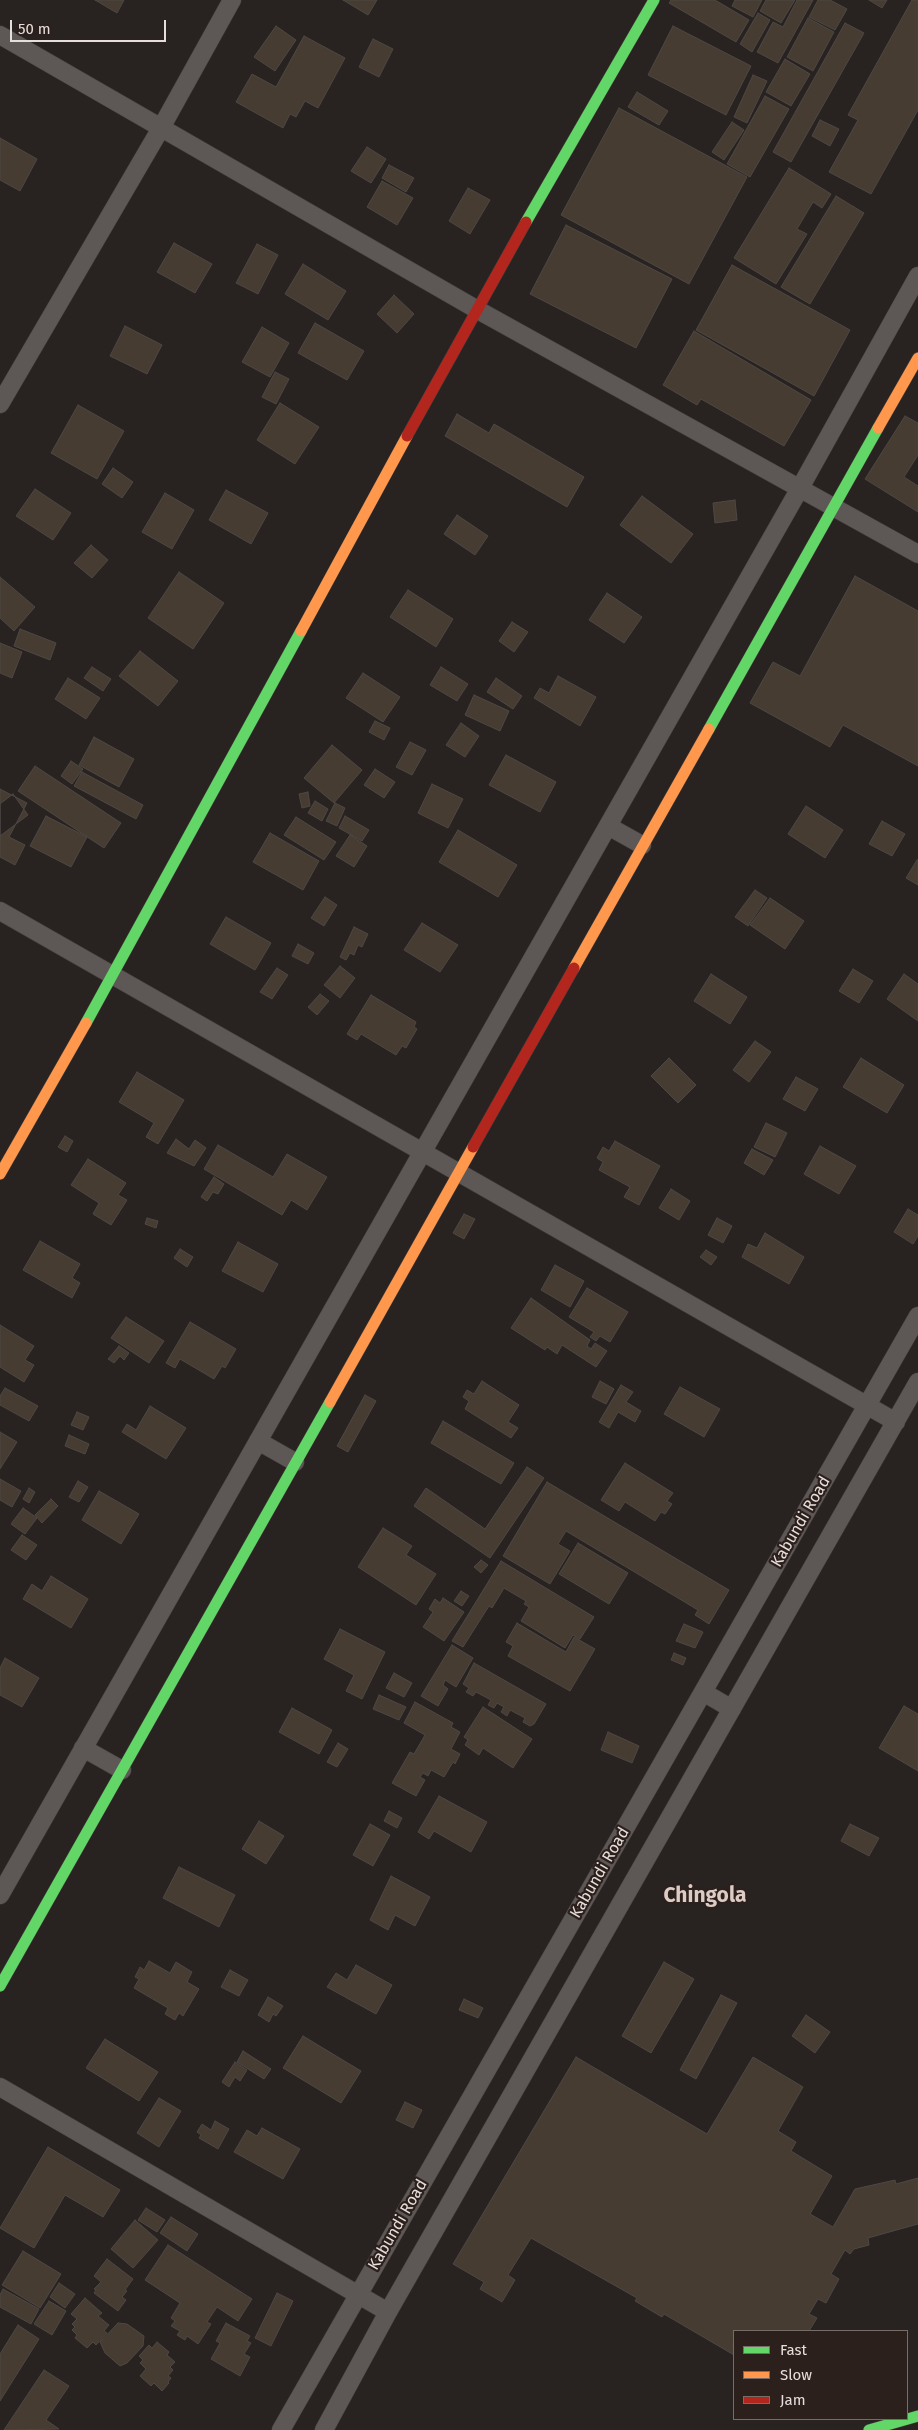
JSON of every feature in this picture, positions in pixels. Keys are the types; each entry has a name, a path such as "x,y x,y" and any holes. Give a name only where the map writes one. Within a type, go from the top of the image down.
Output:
{"main road":[{"path":"0,1174 114,974 476,309 654,0"},
{"path":"0,1986 918,358"},
{"path":"868,2430 904,2420"}],"street":[{"path":"0,404 161,128 232,0"},
{"path":"0,35 476,309 918,554"},
{"path":"0,1895 800,488 918,276"},
{"path":"608,826 642,845"},
{"path":"0,911 114,974 896,1422"},
{"name":"Kabundi Road","path":"281,2430 918,1316"},
{"name":"Kabundi Road","path":"324,2430 388,2312 918,1382"},
{"path":"258,1441 295,1462"},
{"path":"703,1692 732,1708"},
{"path":"84,1748 122,1770"},
{"path":"0,2086 388,2312"}],"building":[{"path":"95,0 124,0 117,13"},
{"path":"343,0 377,0 368,15"},
{"path":"671,0 715,0 749,20 736,42 669,3"},
{"path":"735,0 762,0 753,17 732,6"},
{"path":"766,0 795,0 781,23 760,11"},
{"path":"797,0 813,0 778,63 757,52 773,22 783,27"},
{"path":"818,0 830,0 847,9 835,30 809,17"},
{"path":"869,0 887,0 882,8"},
{"path":"912,0 918,0 918,110 871,194 829,172 858,120 848,115"},
{"path":"758,13 770,20 752,52 740,44"},
{"path":"808,18 834,32 813,71 787,57"},
{"path":"845,23 864,33 791,162 773,152"},
{"path":"276,26 296,40 275,71 254,57"},
{"path":"673,26 751,66 726,115 648,75"},
{"path":"304,36 345,58 318,108 305,101 296,117 290,114 283,128 236,102 252,74 276,87"},
{"path":"373,39 393,49 379,77 359,67"},
{"path":"785,59 810,74 791,106 766,92"},
{"path":"753,75 767,81 747,123 734,117"},
{"path":"637,92 668,111 659,125 628,107"},
{"path":"765,96 789,109 750,177 727,164"},
{"path":"619,108 747,177 689,284 561,215"},
{"path":"820,120 839,129 830,146 812,136"},
{"path":"732,122 744,130 724,160 712,152"},
{"path":"0,138 37,159 20,191 0,180"},
{"path":"367,147 386,159 371,183 351,171"},
{"path":"389,165 414,178 406,192 382,178"},
{"path":"789,168 831,194 822,208 813,202 797,229 807,234 776,284 734,258"},
{"path":"382,181 413,198 397,225 367,207"},
{"path":"468,188 490,200 470,234 449,221"},
{"path":"836,196 864,213 810,304 781,287"},
{"path":"566,225 672,279 636,348 530,294"},
{"path":"174,243 212,264 195,293 157,272"},
{"path":"257,244 278,255 258,294 236,283"},
{"path":"303,264 346,291 328,320 285,294"},
{"path":"732,265 850,330 814,396 696,330"},
{"path":"394,295 414,314 397,333 377,314"},
{"path":"315,323 364,351 347,380 298,353"},
{"path":"125,326 162,345 147,374 110,356"},
{"path":"262,327 289,343 270,377 242,362"},
{"path":"694,331 811,400 784,446 701,399 697,405 663,385"},
{"path":"275,372 289,379 276,404 262,397"},
{"path":"280,403 319,427 295,464 257,440"},
{"path":"78,405 124,431 97,479 51,453"},
{"path":"457,414 489,433 494,424 584,477 567,507 445,436"},
{"path":"905,416 918,423 918,455 904,477 918,486 918,512 865,479"},
{"path":"113,468 133,482 122,498 102,484"},
{"path":"35,489 71,513 53,540 16,516"},
{"path":"226,490 268,513 251,544 209,520"},
{"path":"165,493 194,510 172,549 142,532"},
{"path":"642,496 693,534 671,563 620,525"},
{"path":"735,500 737,520 715,523 713,503"},
{"path":"457,515 488,536 475,555 444,534"},
{"path":"91,545 108,560 92,578 74,563"},
{"path":"179,572 224,603 193,649 148,618"},
{"path":"855,576 918,611 918,766 843,725 830,747 750,703 773,662 800,676"},
{"path":"0,577 35,607 14,631 0,618"},
{"path":"408,590 453,619 436,647 390,617"},
{"path":"607,593 642,617 624,643 589,620"},
{"path":"512,622 528,632 514,652 499,641"},
{"path":"20,629 56,643 50,660 14,646"},
{"path":"0,643 22,652 12,678 0,673"},
{"path":"140,651 178,681 158,706 119,676"},
{"path":"92,667 111,679 103,691 84,678"},
{"path":"441,667 468,684 457,701 430,685"},
{"path":"363,673 400,697 383,722 346,698"},
{"path":"558,676 596,697 580,726 534,698 540,688 549,693"},
{"path":"68,678 100,698 86,719 55,699"},
{"path":"496,678 522,696 513,709 487,692"},
{"path":"474,695 509,711 500,731 465,715"},
{"path":"375,721 390,728 384,740 369,732"},
{"path":"461,723 479,736 465,757 446,745"},
{"path":"94,737 134,759 119,787 79,765"},
{"path":"410,742 426,750 412,775 396,767"},
{"path":"332,745 362,770 334,803 304,778"},
{"path":"506,755 556,782 540,812 489,785"},
{"path":"71,761 83,769 72,784 61,776"},
{"path":"35,766 121,823 104,848 18,791"},
{"path":"375,769 395,782 384,798 364,785"},
{"path":"82,772 143,805 136,819 74,786"},
{"path":"432,784 463,799 448,828 418,813"},
{"path":"0,789 27,803 9,837 25,845 15,865 0,857"},
{"path":"308,792 310,806 302,808 299,794"},
{"path":"13,794 28,815 0,836 0,804"},
{"path":"315,801 328,809 322,821 308,813"},
{"path":"335,803 345,808 337,826 326,821"},
{"path":"806,806 843,830 825,858 788,834"},
{"path":"46,816 87,837 71,867 30,846"},
{"path":"345,816 369,830 362,841 339,828"},
{"path":"296,817 336,842 324,860 284,835"},
{"path":"882,821 905,834 892,856 869,844"},
{"path":"458,830 517,865 498,897 439,862"},
{"path":"270,833 319,861 303,890 253,862"},
{"path":"350,835 367,846 354,867 336,856"},
{"path":"918,860 918,885 906,878"},
{"path":"755,890 767,898 748,926 735,917"},
{"path":"325,897 337,905 324,926 311,918"},
{"path":"770,898 804,921 785,949 750,925"},
{"path":"226,917 271,943 255,970 210,944"},
{"path":"422,923 458,945 440,972 404,950"},
{"path":"354,927 368,934 362,947 358,945 354,955 350,953 346,960 340,957"},
{"path":"298,944 314,953 308,964 292,956"},
{"path":"340,966 355,978 340,998 324,985"},
{"path":"277,968 288,975 272,999 260,992"},
{"path":"853,969 873,981 859,1003 839,991"},
{"path":"711,974 747,997 730,1024 694,1001"},
{"path":"904,974 918,984 918,1021 887,999"},
{"path":"320,994 329,1001 317,1015 308,1007"},
{"path":"371,995 416,1022 414,1027 417,1029 406,1048 402,1046 396,1055 361,1034 357,1040 347,1034"},
{"path":"755,1041 771,1052 749,1082 733,1070"},
{"path":"669,1058 696,1085 678,1103 651,1076"},
{"path":"861,1058 904,1085 887,1113 843,1087"},
{"path":"137,1072 184,1100 158,1144 146,1137 154,1123 119,1102"},
{"path":"796,1077 818,1089 805,1111 783,1099"},
{"path":"766,1123 787,1133 775,1157 754,1147"},
{"path":"65,1136 73,1141 67,1152 58,1147"},
{"path":"176,1139 189,1149 195,1140 206,1148 194,1166 167,1153"},
{"path":"615,1141 660,1166 639,1205 624,1197 630,1187 599,1170 603,1162 597,1158 603,1147 609,1151"},
{"path":"218,1145 273,1177 287,1154 327,1177 307,1210 291,1200 282,1215 204,1169"},
{"path":"820,1146 856,1166 839,1194 804,1174"},
{"path":"752,1149 773,1160 764,1175 744,1163"},
{"path":"88,1159 126,1183 118,1195 127,1200 111,1225 93,1214 99,1203 71,1185"},
{"path":"214,1177 224,1184 218,1194 213,1192 207,1201 201,1197"},
{"path":"671,1189 690,1201 679,1220 659,1208"},
{"path":"908,1209 918,1215 918,1236 913,1244 894,1232"},
{"path":"464,1214 475,1219 464,1239 453,1233"},
{"path":"147,1218 158,1221 156,1228 145,1224"},
{"path":"717,1218 732,1226 723,1243 708,1235"},
{"path":"765,1233 804,1257 789,1284 742,1257 748,1244 757,1248"},
{"path":"40,1241 80,1264 72,1278 80,1283 72,1298 23,1270"},
{"path":"238,1242 278,1264 263,1292 222,1271"},
{"path":"180,1249 193,1257 187,1267 174,1258"},
{"path":"706,1250 717,1257 711,1265 700,1257"},
{"path":"555,1265 584,1281 570,1307 541,1290"},
{"path":"587,1288 628,1312 610,1342 600,1336 596,1341 590,1337 594,1332 569,1317"},
{"path":"531,1298 590,1340 587,1346 591,1349 595,1343 607,1351 596,1367 562,1345 557,1354 547,1347 545,1350 511,1328"},
{"path":"126,1317 164,1341 149,1363 111,1338"},
{"path":"190,1322 236,1349 225,1368 222,1366 214,1379 180,1359 175,1368 166,1363"},
{"path":"0,1325 34,1346 25,1360 34,1365 24,1382 0,1367"},
{"path":"119,1346 129,1353 124,1360 120,1356 114,1363 108,1359"},
{"path":"482,1381 519,1405 508,1422 518,1428 511,1438 465,1409 469,1401 463,1397 467,1390 474,1394"},
{"path":"600,1381 614,1389 606,1404 592,1397"},
{"path":"621,1385 633,1392 626,1402 641,1411 635,1422 618,1412 609,1428 599,1422"},
{"path":"680,1387 720,1409 704,1437 664,1414"},
{"path":"5,1388 38,1406 29,1421 0,1405 0,1396"},
{"path":"365,1395 376,1401 348,1452 337,1446"},
{"path":"150,1406 186,1428 166,1459 122,1432 127,1424 136,1430"},
{"path":"77,1412 89,1417 83,1430 71,1425"},
{"path":"443,1421 514,1463 501,1484 431,1443"},
{"path":"0,1432 17,1442 0,1469"},
{"path":"69,1435 89,1444 85,1454 65,1446"},
{"path":"625,1463 673,1493 667,1501 672,1504 665,1514 661,1512 655,1521 625,1502 619,1511 601,1500"},
{"path":"527,1467 544,1478 490,1558 414,1506 426,1488 485,1529"},
{"path":"0,1479 21,1491 12,1507 0,1500"},
{"path":"78,1481 88,1487 79,1502 69,1497"},
{"path":"547,1482 729,1590 709,1624 695,1615 698,1610 566,1531 558,1544 570,1551 550,1584 503,1556"},
{"path":"29,1488 35,1492 29,1503 23,1499"},
{"path":"99,1491 139,1514 121,1544 82,1520"},
{"path":"51,1499 58,1506 42,1523 35,1515"},
{"path":"23,1508 37,1518 25,1534 11,1524"},
{"path":"383,1528 412,1546 406,1555 436,1574 416,1605 358,1567"},
{"path":"22,1535 37,1545 26,1560 11,1550"},
{"path":"578,1543 628,1573 609,1604 559,1574"},
{"path":"481,1560 488,1565 481,1573 474,1567"},
{"path":"501,1561 594,1617 580,1639 573,1635 565,1648 521,1621 529,1607 524,1604 526,1601 504,1588 492,1608 489,1606 463,1647 452,1641"},
{"path":"51,1576 88,1599 71,1628 23,1599 32,1584 42,1591"},
{"path":"461,1591 469,1596 462,1606 454,1601"},
{"path":"443,1598 464,1612 444,1641 423,1627 433,1612 429,1609 435,1599 440,1603"},
{"path":"517,1623 566,1652 574,1637 595,1649 570,1691 508,1656 513,1646 506,1642"},
{"path":"684,1624 703,1632 695,1648 676,1641"},
{"path":"340,1629 385,1652 362,1699 346,1691 354,1675 324,1659"},
{"path":"452,1645 473,1658 456,1687 445,1680 443,1685 448,1689 438,1706 421,1696"},
{"path":"674,1653 686,1658 683,1665 671,1660"},
{"path":"5,1658 39,1678 22,1707 0,1695 0,1668"},
{"path":"474,1663 546,1704 534,1724 530,1726 523,1722 525,1718 510,1710 507,1716 501,1712 504,1707 497,1703 494,1708 488,1705 491,1700 476,1692 473,1696 466,1692 469,1688 463,1684"},
{"path":"394,1673 412,1683 404,1697 386,1688"},
{"path":"379,1695 406,1707 399,1720 373,1709"},
{"path":"415,1702 453,1723 451,1727 460,1732 451,1749 460,1754 455,1764 453,1762 444,1777 431,1770 428,1776 423,1773 420,1777 425,1780 416,1796 392,1783 410,1752 414,1754 425,1735 404,1723"},
{"path":"904,1706 918,1714 918,1771 879,1748"},
{"path":"483,1707 532,1739 513,1768 483,1748 479,1755 465,1745 468,1740 464,1737"},
{"path":"292,1708 332,1730 319,1754 279,1732"},
{"path":"608,1732 639,1746 632,1763 601,1750"},
{"path":"338,1743 348,1749 337,1767 327,1762"},
{"path":"439,1796 487,1822 471,1852 434,1831 429,1839 418,1832"},
{"path":"389,1811 402,1818 397,1828 384,1821"},
{"path":"259,1821 284,1836 266,1864 242,1849"},
{"path":"370,1824 390,1835 373,1866 353,1855"},
{"path":"850,1824 879,1838 869,1856 841,1841"},
{"path":"179,1867 235,1895 219,1927 163,1898"},
{"path":"391,1876 430,1897 415,1926 395,1915 388,1930 370,1920"},
{"path":"149,1961 170,1973 176,1962 192,1972 187,1982 199,1989 183,2016 179,2013 175,2020 165,2014 168,2008 134,1988 139,1979 135,1977 140,1967 144,1970"},
{"path":"664,1962 694,1979 651,2053 622,2036"},
{"path":"356,1965 392,1985 376,2014 327,1987 336,1973 347,1980"},
{"path":"230,1970 248,1980 239,1996 221,1987"},
{"path":"721,1995 737,2003 696,2079 680,2070"},
{"path":"268,1997 283,2006 276,2016 273,2014 269,2022 258,2015"},
{"path":"464,1999 483,2008 478,2018 459,2010"},
{"path":"806,2015 830,2032 815,2053 792,2036"},
{"path":"303,2036 361,2071 341,2103 283,2068"},
{"path":"105,2039 158,2072 139,2101 86,2068"},
{"path":"243,2051 271,2069 264,2079 237,2062"},
{"path":"576,2057 707,2134 753,2057 803,2087 778,2131 796,2142 791,2151 832,2176 810,2214 833,2227 855,2189 895,2180 896,2184 918,2178 918,2224 868,2238 869,2245 854,2249 850,2254 845,2250 831,2274 839,2279 826,2303 818,2299 809,2314 817,2318 810,2330 733,2330 733,2354 664,2314 662,2317 635,2301 637,2298 531,2238 508,2275 515,2280 502,2302 480,2289 484,2282 453,2264"},
{"path":"235,2062 247,2070 240,2081 235,2077 229,2087 222,2082"},
{"path":"159,2098 181,2111 159,2147 137,2133"},
{"path":"405,2102 422,2110 413,2128 396,2120"},
{"path":"215,2121 229,2129 218,2149 199,2138 201,2135 197,2132 202,2124 211,2130"},
{"path":"262,2128 300,2149 283,2179 234,2152 247,2130 257,2136"},
{"path":"48,2147 120,2190 103,2217 65,2195 34,2248 0,2228"},
{"path":"146,2208 165,2220 157,2232 138,2220"},
{"path":"171,2217 198,2234 187,2251 160,2233"},
{"path":"135,2220 158,2240 133,2268 111,2249"},
{"path":"168,2245 252,2299 238,2321 217,2307 207,2322 211,2324 198,2344 187,2336 185,2340 177,2335 180,2331 171,2326 175,2321 171,2318 180,2303 145,2280"},
{"path":"23,2251 61,2274 40,2308 2,2285"},
{"path":"107,2259 133,2279 122,2297 126,2300 118,2311 94,2293 96,2290 94,2289 101,2282 94,2276"},
{"path":"59,2283 75,2294 65,2308 50,2297"},
{"path":"3,2289 39,2309 31,2324 0,2307 0,2295"},
{"path":"277,2293 293,2301 271,2346 255,2338"},
{"path":"85,2298 102,2313 98,2316 109,2325 104,2331 107,2333 96,2345 93,2342 87,2348 75,2338 77,2335 72,2330 75,2327 72,2324 77,2319 71,2314"},
{"path":"49,2301 66,2311 52,2335 34,2324"},
{"path":"118,2323 127,2324 144,2336 143,2346 127,2363 120,2366 105,2353 100,2342"},
{"path":"226,2323 250,2336 247,2341 251,2343 244,2354 250,2357 240,2376 211,2359 220,2343 216,2341"},
{"path":"18,2325 39,2339 0,2401 0,2354"},
{"path":"157,2342 169,2352 167,2355 175,2362 170,2367 173,2370 168,2376 171,2378 169,2383 162,2391 154,2383 151,2386 140,2376 146,2369 140,2363 143,2360 139,2356 149,2345 152,2348"},
{"path":"44,2370 69,2386 46,2420 59,2429 4,2430"}],"traffic: fast":[{"path":"526,222 654,0"},
{"path":"709,729 878,428"},
{"path":"86,1023 301,631"},
{"path":"0,1986 330,1402"},
{"path":"908,2419 918,2416"},
{"path":"869,2430 904,2420"}],"traffic: slow":[{"path":"878,428 918,358"},
{"path":"301,631 407,436"},
{"path":"574,968 709,729"},
{"path":"0,1174 86,1023"},
{"path":"330,1402 473,1147"}],"traffic: jam":[{"path":"407,436 526,222"},
{"path":"473,1147 574,968"}],"district":[{"name":"Chingola","path":"705,1896"}]}
